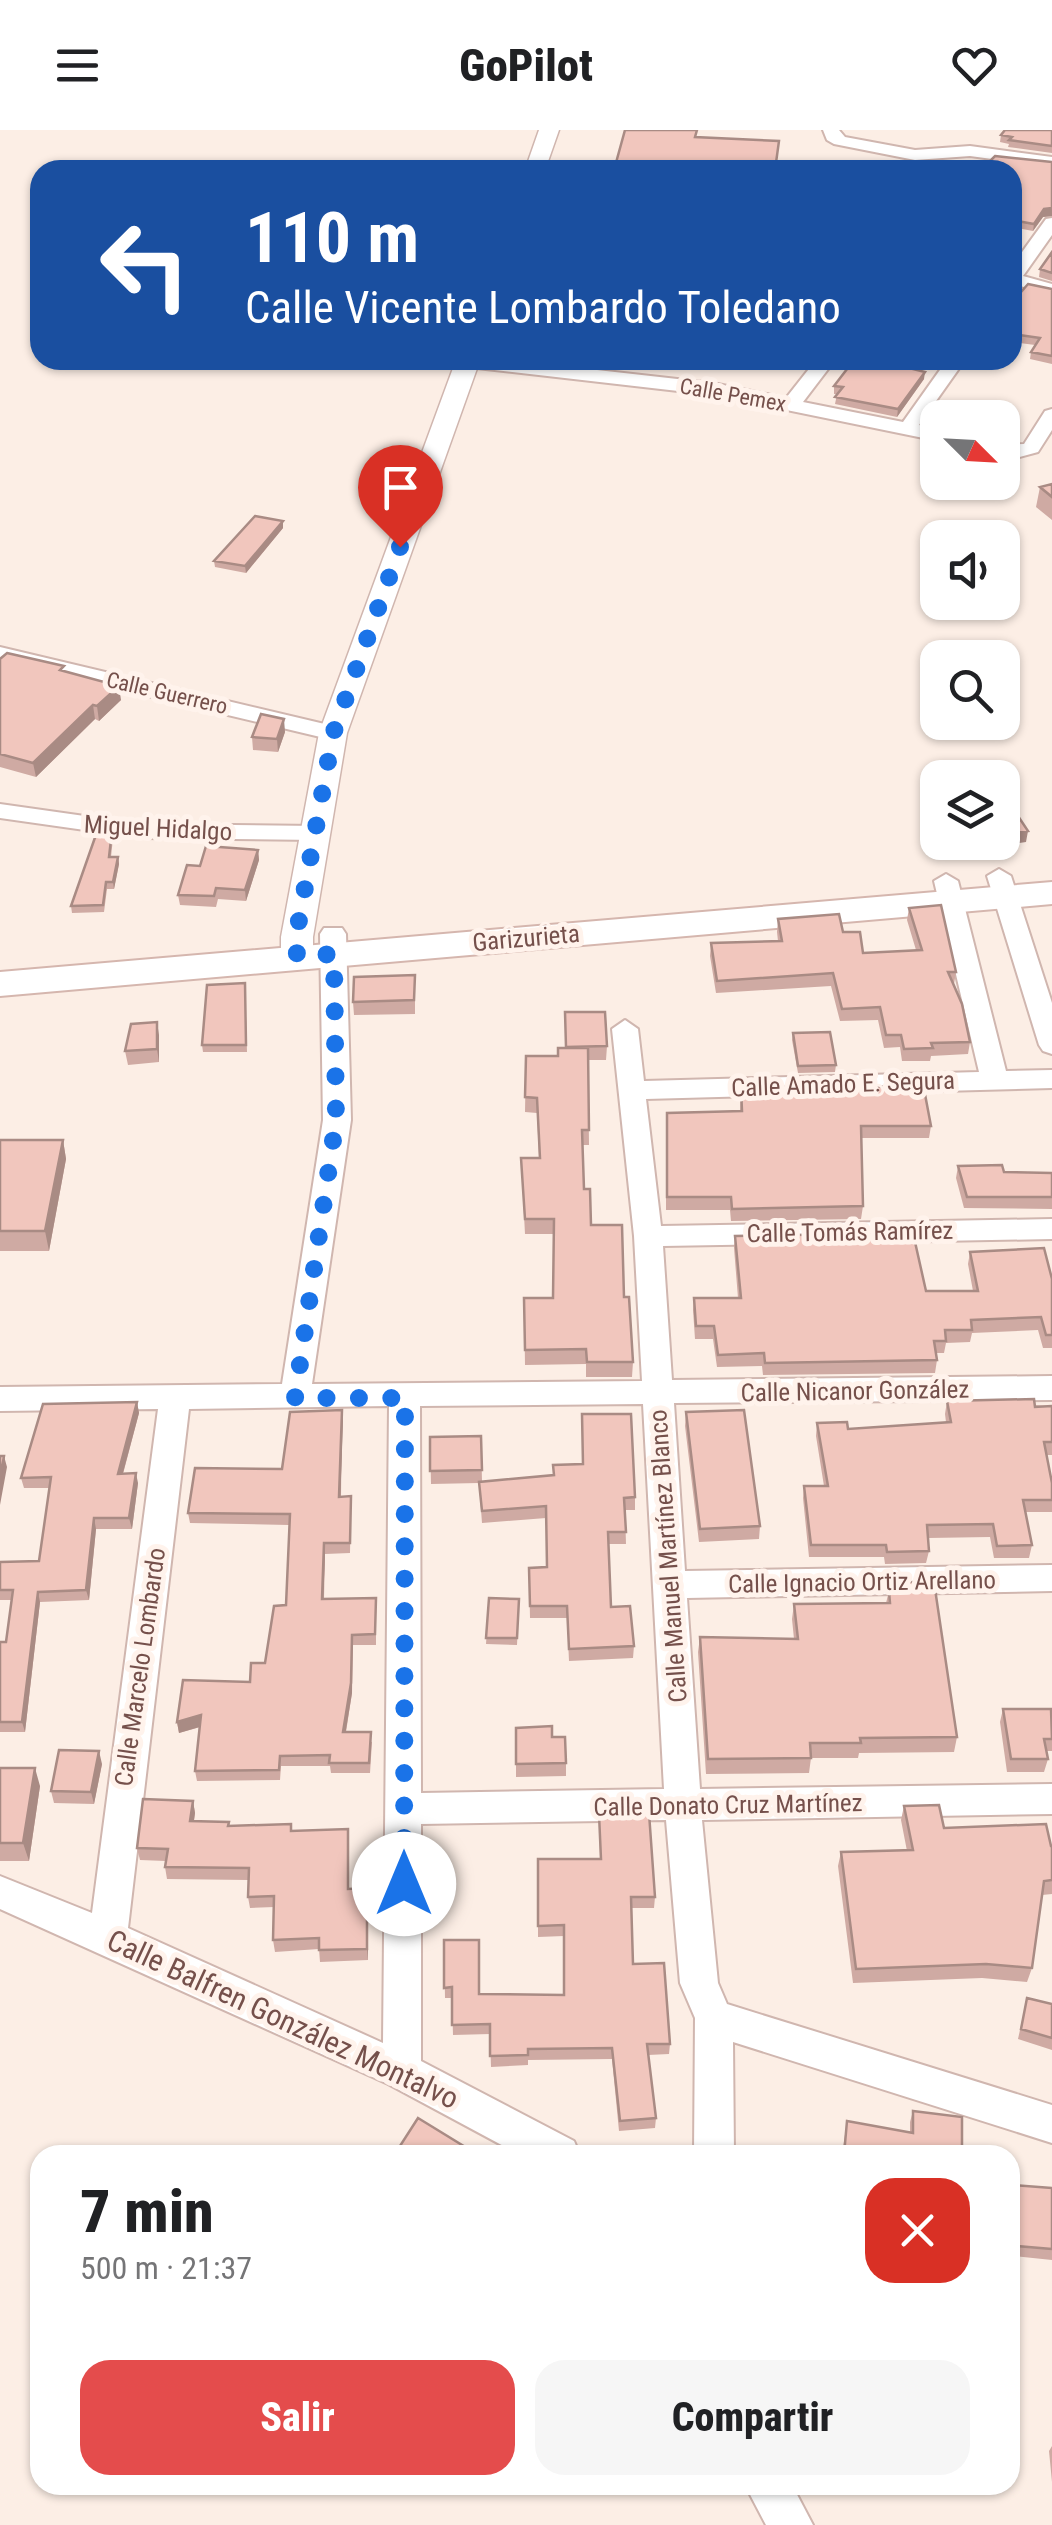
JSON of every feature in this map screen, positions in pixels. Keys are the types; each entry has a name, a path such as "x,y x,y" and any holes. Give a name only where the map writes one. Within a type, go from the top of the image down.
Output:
{"main road":[{"name":"Garizurieta","path":"0,962 334,944 949,891 1002,886 1052,871"},
{"name":"Garizurieta","path":"1002,886 1052,893"},
{"name":"Garizurieta","path":"0,984 297,946"}],"street":[{"path":"538,160 549,130"},
{"path":"831,130 840,141 915,156 960,151 1050,159"},
{"path":"988,160 993,155"},
{"path":"1022,266 1052,223"},
{"path":"1022,281 1052,289"},
{"path":"297,946 333,734 464,370"},
{"name":"Calle Pemex","path":"553,370 714,389 920,431"},
{"path":"791,405 818,370"},
{"path":"908,428 949,370"},
{"path":"1020,450 1031,448 1052,415"},
{"name":"Calle Guerrero","path":"0,654 333,734"},
{"name":"Miguel Hidalgo","path":"0,811 142,831 317,833"},
{"path":"1002,886 1052,1045"},
{"path":"949,891 994,1079"},
{"path":"295,1398 336,1120 334,944"},
{"name":"Calle Manuel Martínez Blanco","path":"625,1030 648,1236 683,1807 699,1983 714,2018 714,2145"},
{"name":"Calle Amado E. Segura","path":"634,1090 1052,1078"},
{"name":"Calle Tomás Ramírez","path":"648,1236 1052,1228"},
{"name":"Calle Nicanor González","path":"0,1398 405,1398 1052,1388"},
{"name":"Calle Marcelo Lombardo","path":"108,1936 175,1398"},
{"path":"402,2071 405,1398"},
{"name":"Calle Ignacio Ortiz Arellano","path":"672,1585 1052,1578"},
{"name":"Calle Donato Cruz Martínez","path":"404,1809 1052,1798"},
{"name":"Calle Balfren González Montalvo","path":"0,1892 108,1936 402,2071 541,2145"},
{"path":"714,2018 1052,2124"},
{"path":"773,2495 791,2525"}],"building":[{"path":"625,130 697,130 695,137 779,141 776,160 617,160"},
{"path":"1005,130 1052,130 1052,146 1009,140 1012,137 1001,135"},
{"path":"995,156 1052,162 1052,208 1044,209 1034,224 1022,222 1022,160 991,160"},
{"path":"1052,252 1052,273 1040,269"},
{"path":"1028,284 1052,289 1052,356 1031,352 1040,338 1022,335 1022,291"},
{"path":"846,370 925,372 898,409 835,397 843,387 834,386"},
{"path":"1052,484 1052,497 1040,487"},
{"path":"255,516 283,521 245,566 214,561"},
{"path":"7,653 64,666 60,670 119,686 97,706 93,705 33,763 0,754 0,659"},
{"path":"261,714 284,719 277,739 252,737"},
{"path":"98,829 112,831 109,857 118,857 113,882 106,882 103,905 71,906"},
{"path":"206,846 258,850 245,890 216,888 214,896 178,895 187,865 200,866"},
{"path":"941,905 956,972 948,972 962,1004 970,1042 931,1043 933,1048 904,1049 901,1035 886,1035 880,1007 842,1009 833,973 717,981 711,943 782,941 778,919 839,914 843,932 860,932 863,953 922,950 909,908"},
{"path":"415,975 414,1000 353,1002 354,977"},
{"path":"245,983 246,1045 202,1045 207,985"},
{"path":"565,1012 605,1012 607,1046 566,1047"},
{"path":"157,1022 157,1049 125,1051 131,1024"},
{"path":"830,1032 836,1065 798,1066 793,1033"},
{"path":"558,1048 588,1048 589,1130 582,1130 584,1189 590,1189 591,1225 622,1225 624,1297 629,1297 633,1362 587,1362 586,1349 525,1350 524,1298 553,1298 554,1219 525,1219 521,1158 540,1158 537,1098 525,1097 526,1056 558,1056"},
{"path":"851,1085 924,1089 931,1126 861,1126 863,1206 732,1209 731,1197 667,1197 667,1113 742,1111 741,1088"},
{"path":"0,1140 63,1140 45,1231 0,1231"},
{"path":"1002,1165 1004,1172 1052,1173 1052,1197 967,1197 958,1166"},
{"path":"913,1233 926,1291 978,1291 970,1252 1044,1248 1052,1279 1052,1335 1046,1335 1041,1317 971,1320 972,1330 945,1330 946,1341 934,1341 937,1360 765,1363 764,1353 718,1355 714,1326 696,1326 694,1298 741,1298 735,1236"},
{"path":"1034,1399 1035,1407 1052,1406 1052,1442 1044,1442 1052,1500 1023,1500 1032,1545 997,1546 993,1524 927,1525 929,1551 887,1552 886,1545 811,1545 804,1486 828,1486 817,1423 847,1422 848,1429 951,1422 947,1401"},
{"path":"137,1402 118,1474 136,1473 129,1518 94,1518 86,1590 38,1592 22,1722 0,1722 0,1642 6,1642 13,1590 0,1590 0,1562 39,1561 51,1477 21,1478 43,1404"},
{"path":"342,1410 339,1497 351,1496 350,1543 324,1543 322,1599 376,1598 375,1634 352,1635 351,1683 343,1732 371,1732 369,1763 329,1763 330,1755 280,1756 279,1770 195,1771 201,1715 177,1722 183,1680 250,1682 251,1663 265,1663 274,1606 286,1605 290,1514 188,1513 195,1468 282,1469 290,1412"},
{"path":"744,1410 760,1526 700,1529 686,1412"},
{"path":"582,1414 631,1414 635,1497 624,1498 626,1532 608,1532 611,1607 630,1606 634,1646 569,1649 567,1606 530,1606 529,1568 547,1567 546,1506 482,1511 479,1482 554,1475 553,1465 583,1464"},
{"path":"481,1436 482,1470 430,1471 430,1437"},
{"path":"893,1582 934,1582 957,1737 810,1743 811,1758 708,1759 700,1637 798,1639 794,1604 890,1603"},
{"path":"489,1598 519,1599 517,1638 486,1638"},
{"path":"1003,1709 1051,1709 1052,1739 1044,1739 1048,1759 1011,1759"},
{"path":"552,1726 552,1737 565,1737 566,1763 516,1764 516,1728"},
{"path":"59,1750 99,1751 91,1792 51,1791"},
{"path":"0,1768 35,1768 23,1843 0,1843"},
{"path":"143,1799 193,1801 190,1821 229,1822 228,1826 291,1824 291,1831 348,1829 348,1889 367,1888 367,1949 319,1950 319,1938 273,1940 274,1896 248,1897 249,1868 165,1867 168,1849 137,1848"},
{"path":"939,1805 944,1828 1046,1824 1052,1846 1052,1880 1044,1881 1032,1968 986,1964 856,1969 841,1852 913,1850 904,1806"},
{"path":"649,1813 655,1897 631,1897 633,1964 664,1963 670,2044 647,2044 656,2118 620,2121 612,2048 528,2049 528,2055 490,2056 490,2024 452,2025 452,1987 444,1988 444,1940 479,1940 479,1994 564,1995 564,1925 538,1926 538,1859 601,1859 599,1814"},
{"path":"1027,1998 1052,2004 1052,2038 1021,2029"},
{"path":"913,2111 962,2117 962,2145 845,2145 847,2121 913,2133"},
{"path":"418,2118 462,2145 401,2145"},
{"path":"1020,2185 1052,2188 1052,2249 1020,2246"}],"route":[{"path":"400,547 333,734 296,937 297,956 334,954 336,1120 295,1398 405,1398 404,1884"}]}
